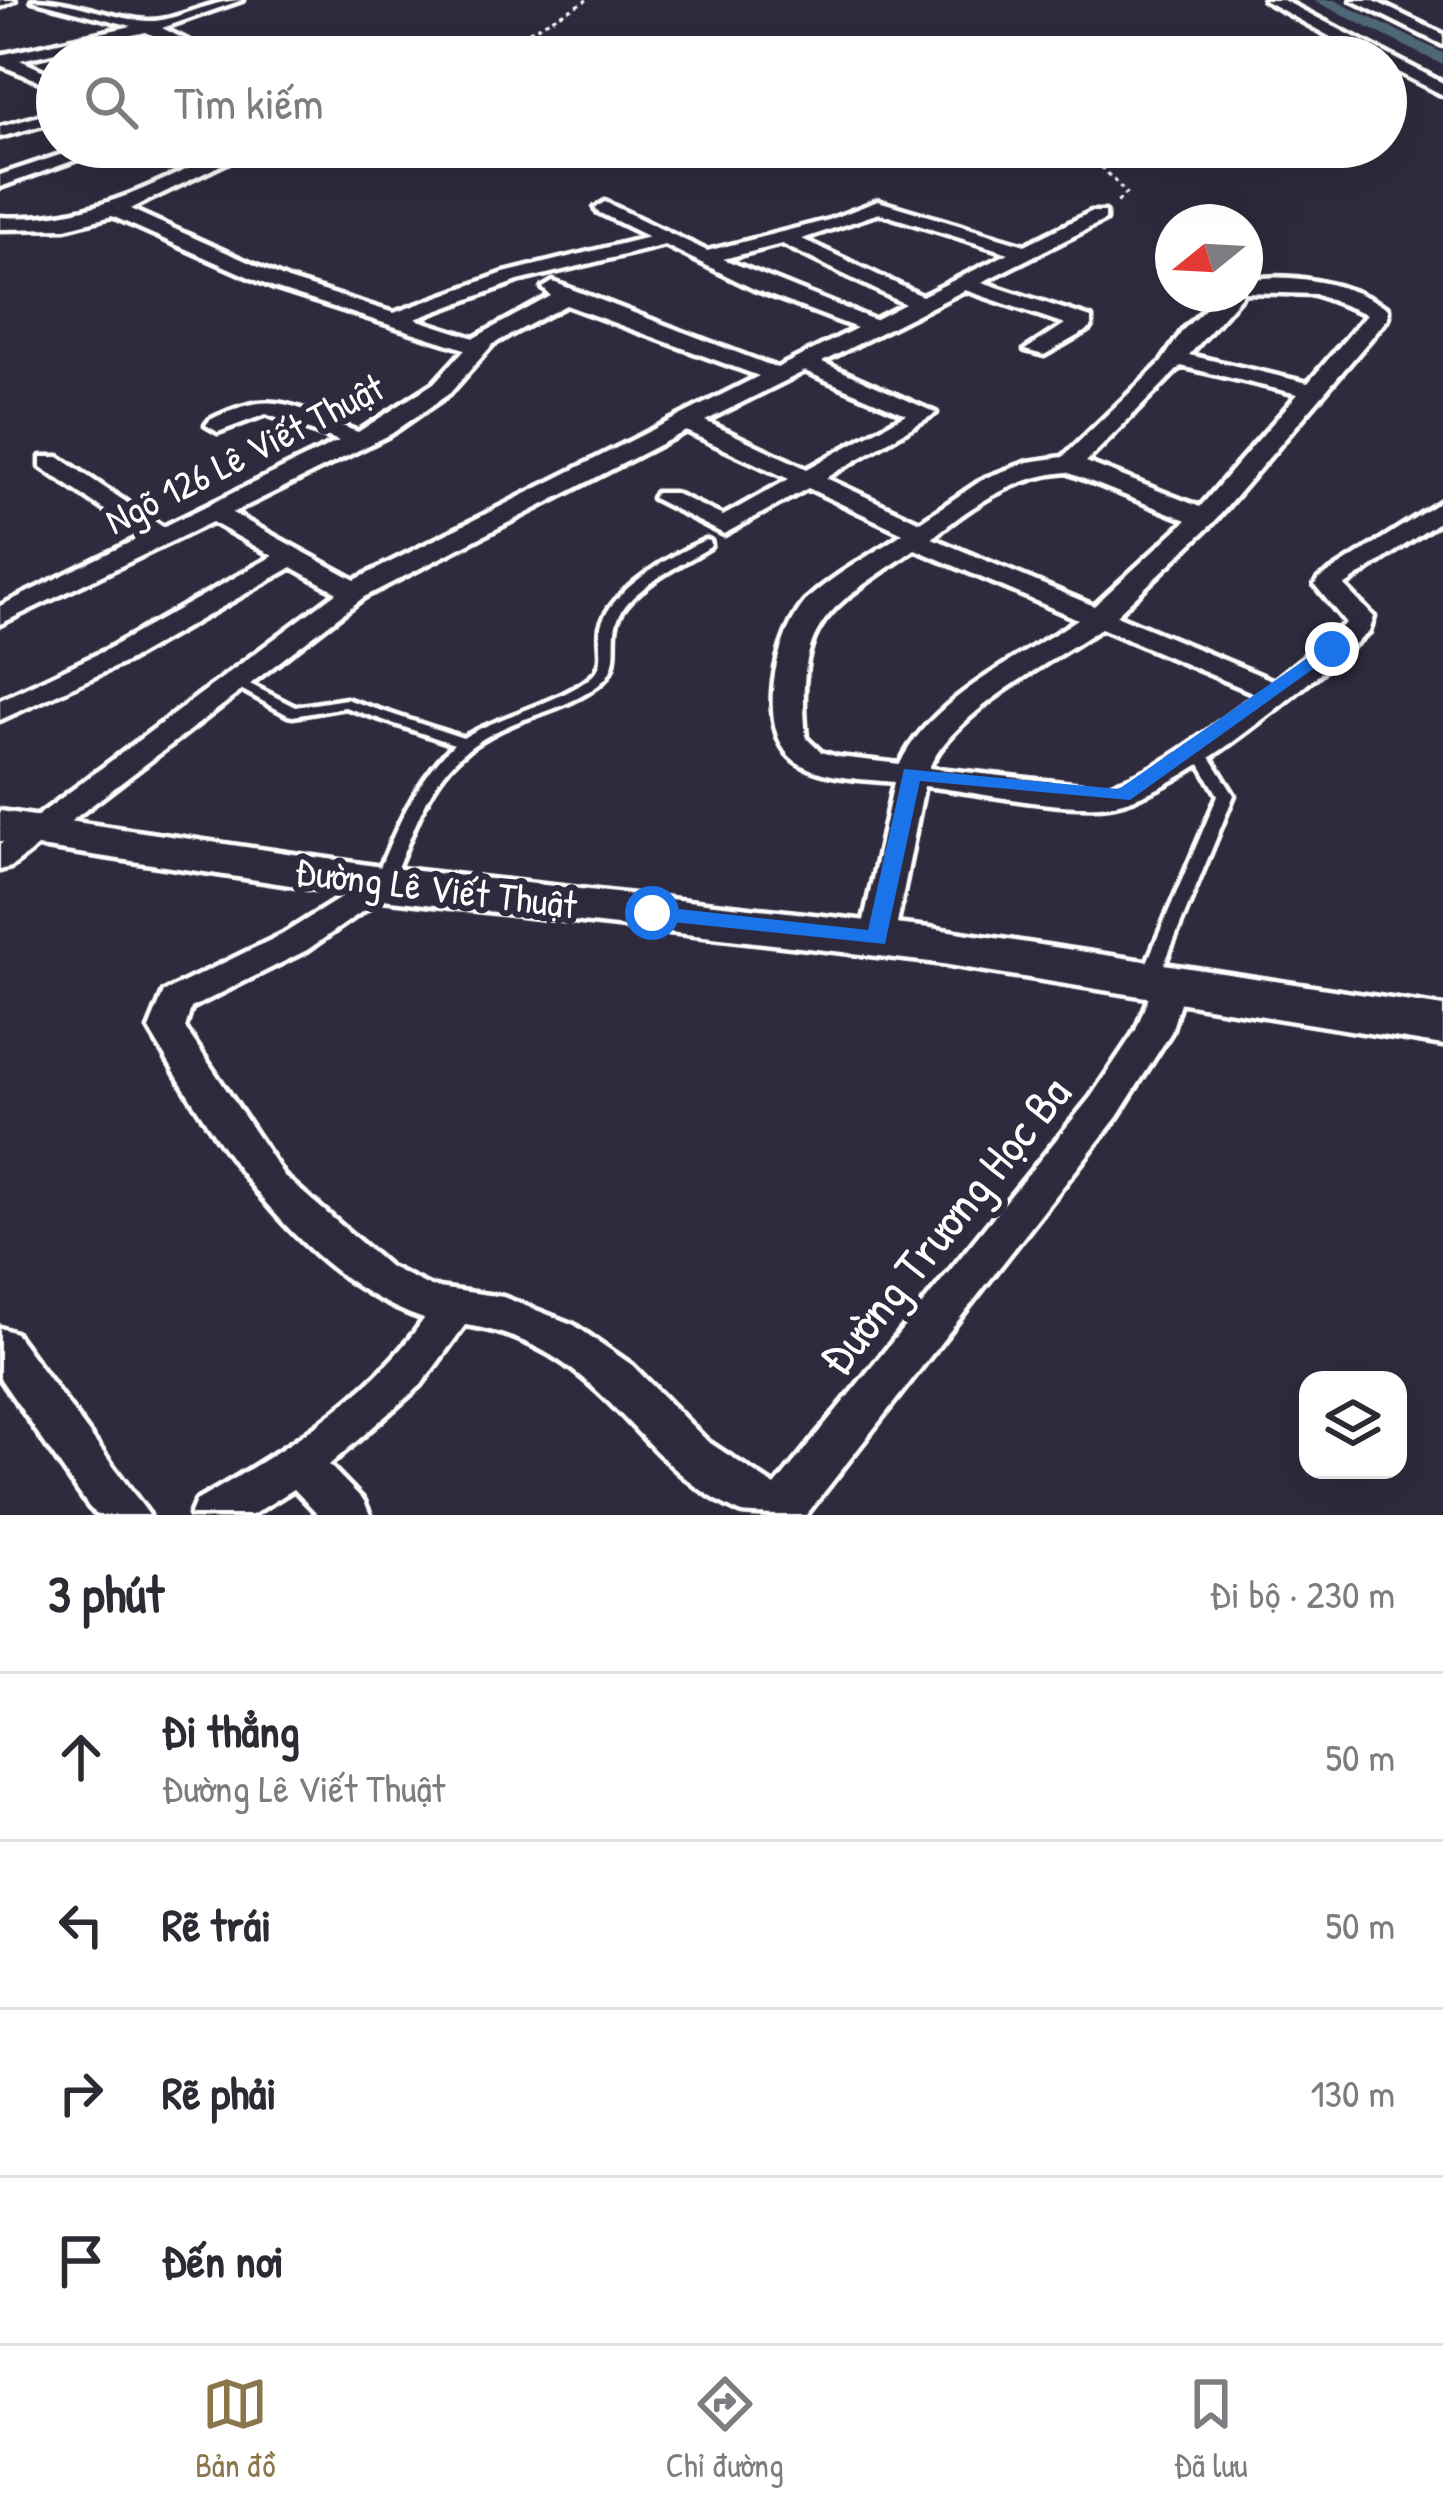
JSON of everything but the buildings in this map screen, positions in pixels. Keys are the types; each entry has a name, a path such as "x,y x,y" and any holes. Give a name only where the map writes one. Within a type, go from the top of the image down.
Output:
{"main road":[{"name":"Đường Lê Viết Thuật","path":"12,840 877,939 1443,1026"}],"street":[{"path":"40,0 167,36"},
{"path":"108,36 234,0"},
{"path":"1272,0 1340,36"},
{"path":"1360,0 1443,40"},
{"path":"2,60 36,52"},
{"path":"2,60 36,74"},
{"path":"1407,71 1443,90"},
{"path":"0,132 36,122"},
{"path":"0,181 39,168"},
{"path":"0,223 66,223 201,168"},
{"path":"710,256 886,207 1032,253"},
{"path":"111,208 248,271 478,346"},
{"path":"605,208 761,285 879,329"},
{"path":"12,840 355,591 1098,216"},
{"path":"781,236 926,306"},
{"path":"394,320 539,269 665,238"},
{"path":"539,269 565,297 779,376"},
{"path":"877,939 911,774 922,752 965,707 1095,620 1204,518 1381,313 1362,302 1263,283"},
{"path":"967,284 1083,323 1036,350"},
{"name":"Ngõ 126 Lê Viết Thuật","path":"0,616 158,535 360,441 442,388 478,346 565,297"},
{"path":"1070,464 1216,312"},
{"path":"1174,358 1310,391"},
{"path":"665,498 724,526 924,412 805,363"},
{"path":"218,425 254,407 269,406 360,441"},
{"path":"686,422 812,476 917,536 1095,620 1276,692"},
{"path":"50,462 158,535"},
{"path":"1204,518 1070,464 1037,467 994,483 818,604 797,644 785,706 791,740 810,758 911,774 1113,797 1142,787 1276,692 1361,621 1328,585 1443,508"},
{"path":"212,512 355,591"},
{"path":"0,711 116,656 295,554"},
{"path":"382,883 295,942 185,992 169,1012 167,1029 245,1156 288,1206 401,1295 503,1314 589,1355 692,1455 780,1514"},
{"name":"Đường Trương Học Ba","path":"780,1514 1104,1108 1153,1032 1158,984"},
{"path":"212,1515 300,1465 387,1391 438,1334 454,1308"},
{"path":"0,1346 105,1493 127,1515"},
{"path":"300,1465 348,1515"}],"lane":[{"path":"382,883 412,814 464,743 599,677 610,663 609,620 622,602 705,544"},
{"path":"235,682 293,712 346,703 464,743"},
{"path":"1158,984 1226,795 1197,747"}],"path":[{"path":"520,36 587,0"},
{"path":"1098,216 1126,194 1102,168"}],"waterway":[{"path":"1321,0 1394,36"},
{"path":"1407,42 1443,60"}],"route":[{"path":"652,913 877,939 911,774 1123,796 1178,762 1332,649"}]}
